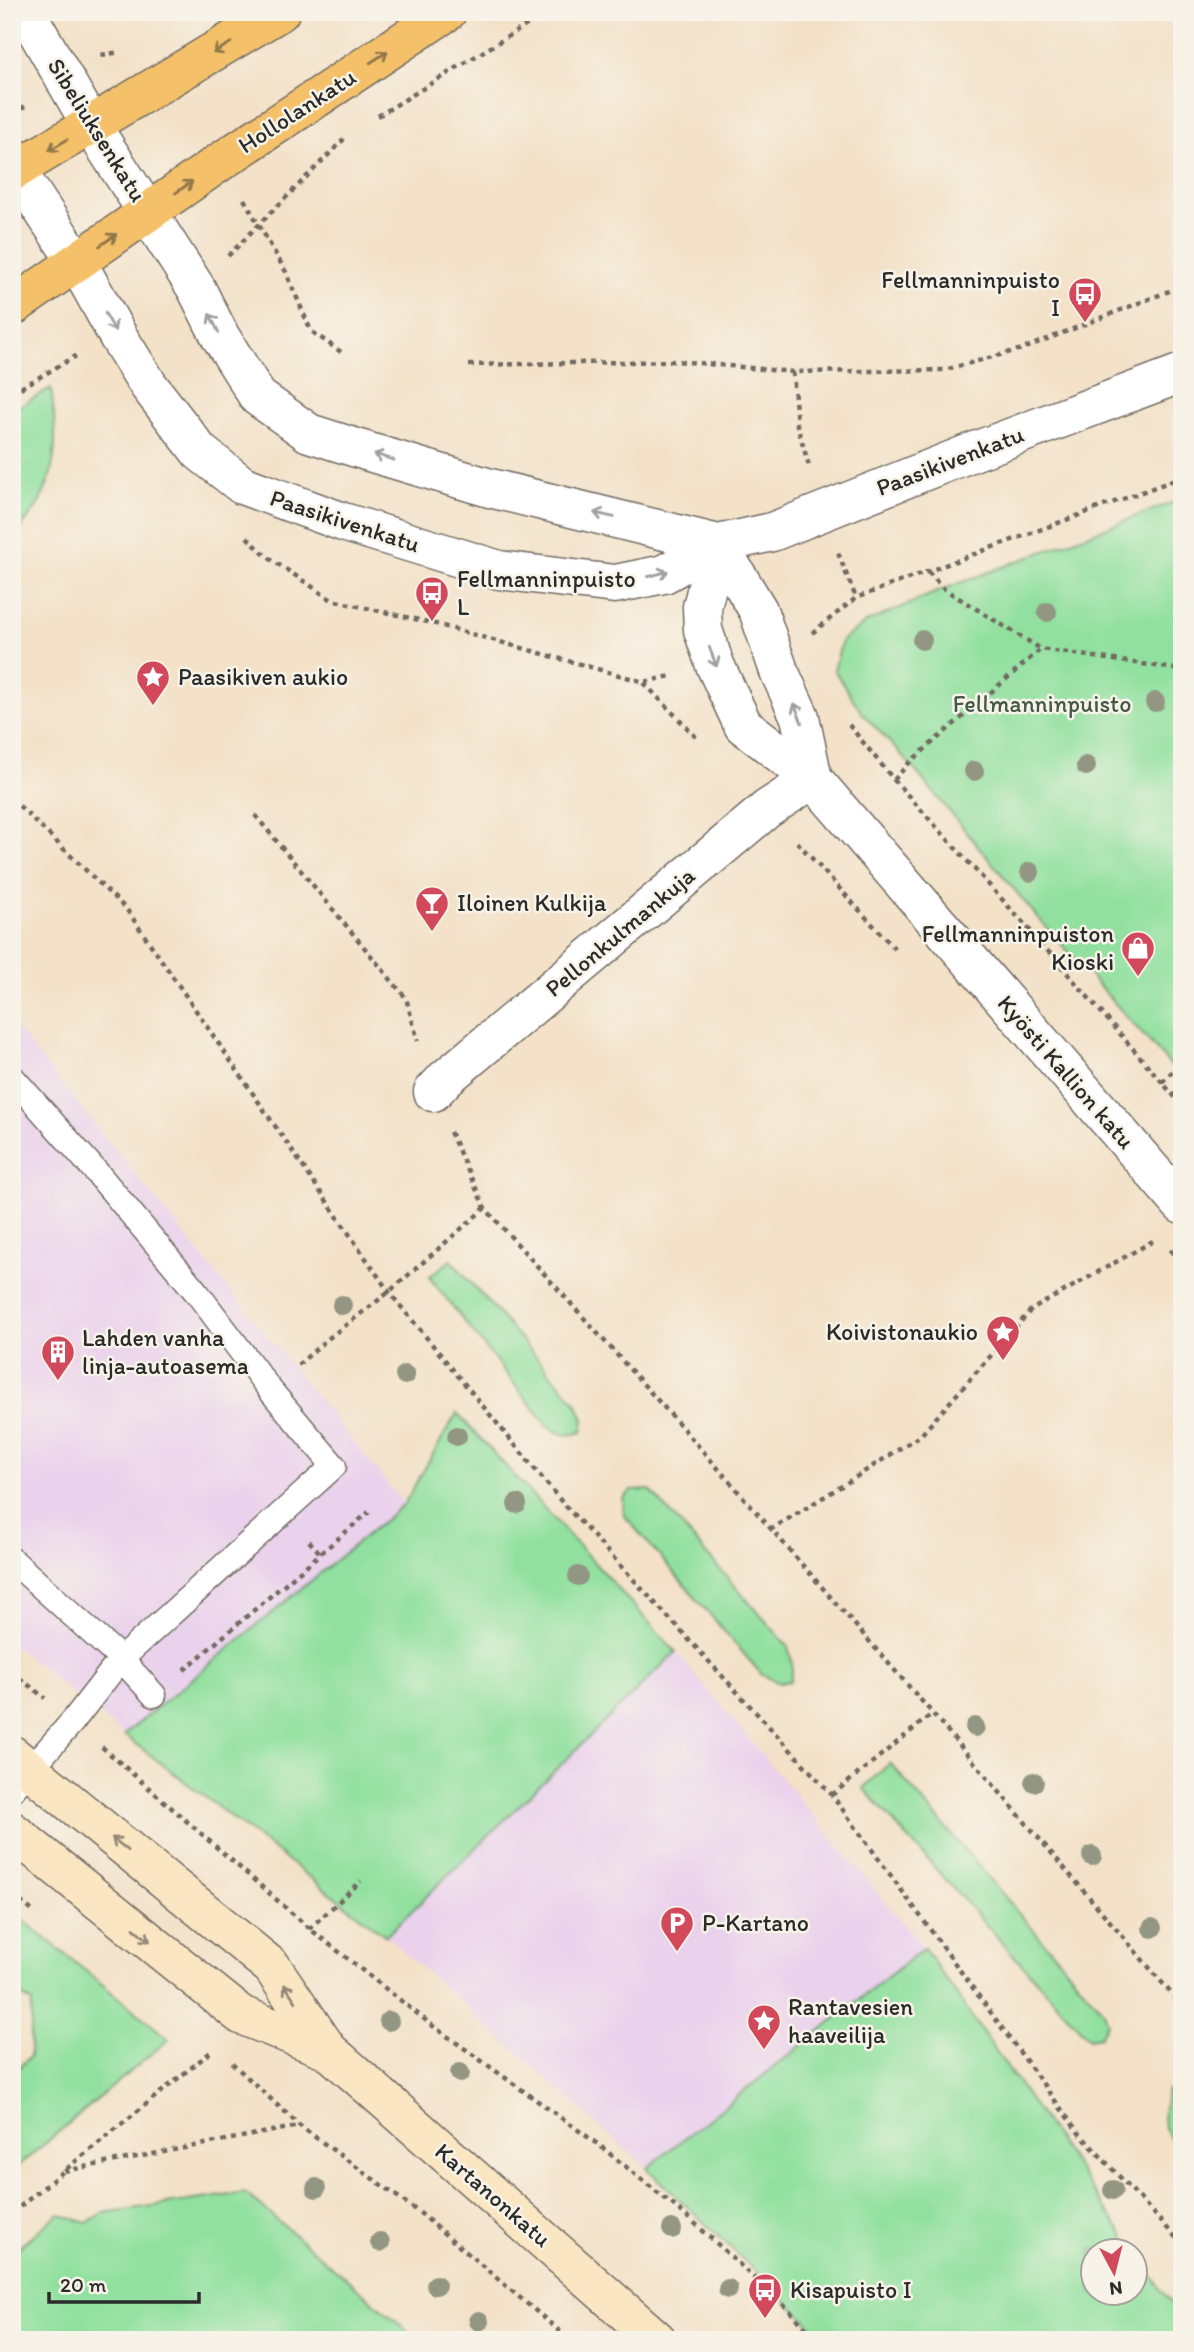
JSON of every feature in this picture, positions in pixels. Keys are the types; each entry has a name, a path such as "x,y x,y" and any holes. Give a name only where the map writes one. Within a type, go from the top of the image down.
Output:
{"main road":[{"path":"13,169 280,12"},
{"name":"Hollolankatu","path":"12,307 220,162 447,12"},
{"name":"Kartanonkatu","path":"18,1772 272,1967 328,2050 657,2340"},
{"name":"Kartanonkatu","path":"12,1831 241,2015 328,2050"}],"street":[{"name":"Sibeliuksenkatu","path":"26,12 91,125 148,212"},
{"path":"13,169 77,262"},
{"name":"Paasikivenkatu","path":"148,212 196,288 220,336 258,397 309,433 489,488 718,544"},
{"name":"Paasikivenkatu","path":"77,262 149,386 201,452 242,485 343,522 499,570 615,584 664,574 718,544 772,532 1182,373"},
{"name":"Kyösti Kallion katu","path":"718,544 702,607 703,630 715,665 743,725 813,779 1182,1205"},
{"name":"Kyösti Kallion katu","path":"718,544 758,610 779,671 800,717 813,779"},
{"name":"Pellonkulmankuja","path":"433,1092 767,809 813,779"}],"lane":[{"path":"12,1077 99,1175 198,1294 270,1390 334,1466 121,1659 73,1721 18,1772"},
{"path":"12,1560 121,1659 153,1695"}],"path":[{"path":"372,120 548,12"},
{"path":"1090,19 1105,12"},
{"path":"341,352 310,331 286,272 260,223 348,134"},
{"path":"470,365 677,361 793,372 944,370 1022,349 1182,286"},
{"path":"12,393 78,355"},
{"path":"928,572 944,589 1041,649 1182,670"},
{"path":"894,780 909,763 1041,649"},
{"path":"848,723 894,780 1182,1105"},
{"path":"12,799 127,910 389,1292 561,1501 832,1795 1078,2132 1182,2244"},
{"path":"255,815 405,998 433,1092 458,1154 485,1208 680,1425 933,1714 1182,2006"},
{"path":"1162,1082 1182,1062"},
{"path":"270,1390 325,1340 389,1292 485,1208"},
{"path":"770,1530 921,1435 1031,1310 1160,1237"},
{"path":"153,1695 369,1513"},
{"path":"12,1672 73,1721 310,1929 433,2025 598,2145 688,2217 779,2300 817,2340"},
{"path":"832,1795 933,1714"},
{"path":"12,1895 43,1919"},
{"path":"12,2213 216,2048 205,2041"},
{"path":"225,2057 300,2126 420,2213 570,2340"},
{"path":"62,2172 300,2126"}],"shaded area":[{"path":"12,1023 404,1504 124,1735 12,1644"},
{"name":"P-Kartano","path":"676,1652 924,1948 647,2168 386,1936"}],"green space":[{"path":"51,388 55,445 51,473 38,505 18,532 12,535 12,411"},
{"name":"Fellmanninpuisto","path":"1182,499 1182,1078 1038,918 909,763 862,713 834,670 842,640 867,622 944,589"},
{"path":"451,1260 575,1401 584,1419 582,1432 563,1434 547,1425 429,1277"},
{"path":"457,1413 676,1652 386,1936 124,1735 404,1504"},
{"path":"650,1490 787,1645 792,1663 790,1681 779,1683 762,1675 624,1515 623,1499 631,1491"},
{"path":"890,1763 1103,2011 1107,2024 1100,2037 1089,2039 863,1788"},
{"path":"12,1911 169,2039 12,2171 12,2075 30,2056 32,2002 12,1991"},
{"path":"924,1948 1124,2236 1078,2236 1078,2306 1148,2306 1148,2271 1182,2319 1182,2340 827,2340 647,2168"},
{"path":"1167,2091 1182,2107 1182,2153 1164,2125 1163,2110"},
{"path":"245,2193 419,2340 12,2340 12,2253 58,2214 87,2223 102,2213"}],"place":[{"name":"Fellmanninpuisto I","path":"1085,324"},
{"name":"Fellmanninpuisto L","path":"432,623"},
{"name":"Paasikiven aukio","path":"153,707"},
{"name":"Iloinen Kulkija","path":"432,933"},
{"name":"Fellmanninpuiston Kioski","path":"1138,978"},
{"name":"Koivistonaukio","path":"1003,1362"},
{"name":"Lahden vanha linja-autoasema","path":"58,1382"},
{"name":"P-Kartano","path":"677,1953"},
{"name":"Rantavesien haaveilija","path":"764,2051"},
{"name":"Kisapuisto I","path":"765,2320"}]}
